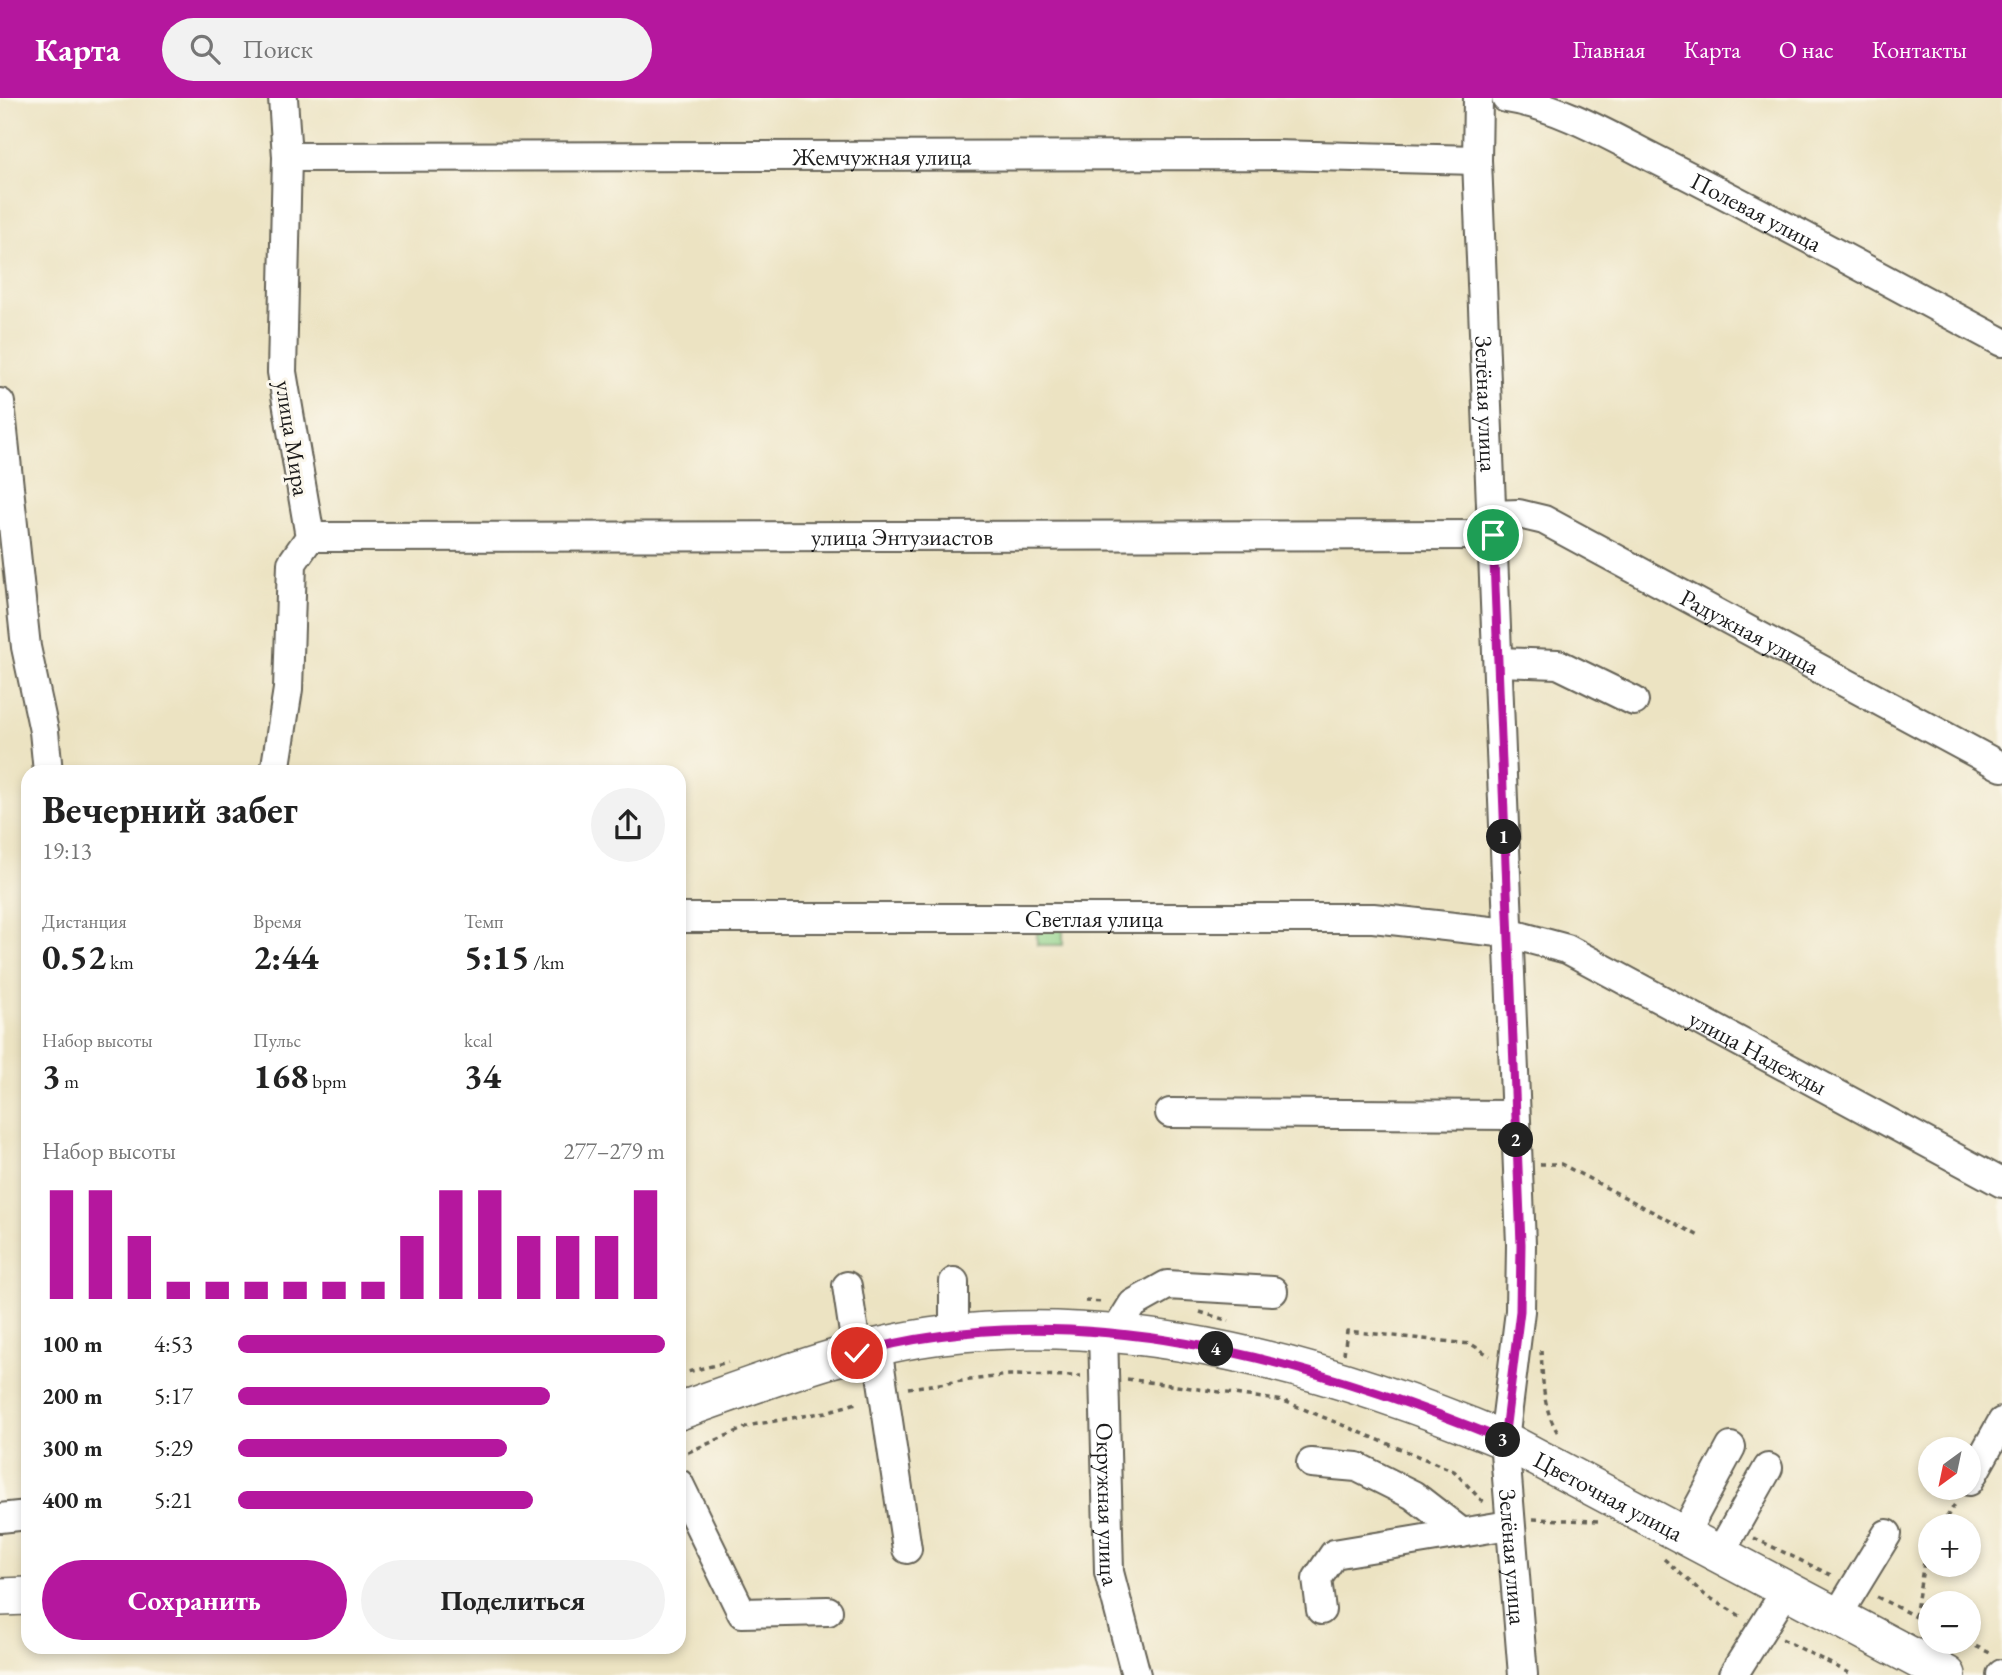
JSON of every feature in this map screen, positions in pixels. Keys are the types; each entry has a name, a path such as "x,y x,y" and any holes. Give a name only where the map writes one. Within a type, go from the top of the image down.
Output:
{"main road":[{"name":"Цветочная улица","path":"686,1409 783,1374 867,1350 954,1335 1041,1329 1109,1332 1230,1351 1346,1381 1504,1440 1669,1544 1727,1541 1787,1589 1846,1601 1947,1675"},
{"path":"0,1597 21,1596"}],"street":[{"name":"улица Мира","path":"283,98 287,157 282,372 310,537"},
{"path":"1478,98 1492,98"},
{"name":"Зелёная улица","path":"1478,98 1478,160 1517,1164 1520,1311 1504,1440 1523,1675"},
{"name":"Полевая улица","path":"1506,98 1525,101 1588,125 1727,195 2002,342"},
{"name":"Жемчужная улица","path":"287,157 1274,155 1478,160"},
{"path":"0,403 26,647 44,731 47,765"},
{"name":"Радужная улица","path":"1492,525 1520,514 1544,520 2002,767"},
{"name":"улица Энтузиастов","path":"310,537 1492,525"},
{"path":"276,765 288,689 292,564 310,537"},
{"path":"1498,662 1558,664 1634,701"},
{"name":"Светлая улица","path":"686,918 1373,918 1508,933"},
{"name":"улица Надежды","path":"1508,933 1567,949 2002,1183"},
{"path":"1170,1113 1515,1115"},
{"path":"954,1282 954,1335"},
{"path":"1109,1332 1133,1304 1167,1285 1273,1291"},
{"path":"847,1286 884,1395 907,1549"},
{"name":"Окружная улица","path":"1109,1332 1105,1376 1109,1572 1136,1675"},
{"path":"1981,1459 2002,1422"},
{"path":"1669,1544 1731,1447"},
{"path":"1311,1463 1357,1467 1413,1495 1462,1533"},
{"path":"1727,1541 1768,1468"},
{"path":"686,1498 742,1613 828,1611"},
{"path":"0,1518 21,1516"},
{"path":"1321,1610 1317,1579 1334,1554 1462,1533 1509,1519"},
{"path":"1846,1601 1887,1534"},
{"path":"1733,1675 1787,1589"}],"path":[{"path":"1517,1164 1561,1164 1699,1236"},
{"path":"1344,1355 1347,1331 1471,1344 1491,1357 1495,1345"},
{"path":"1541,1341 1545,1405 1551,1423 1564,1442"},
{"path":"686,1453 752,1425 826,1412 914,1386 1009,1375 1105,1376 1284,1401 1454,1471 1481,1500 1509,1519 1596,1523 1604,1517"},
{"path":"1727,1541 1846,1601 1918,1618"},
{"path":"1669,1544 1675,1567 1704,1595 1853,1675"},
{"path":"1915,1617 1922,1577"},
{"path":"1981,1653 1998,1667"}],"green space":[{"path":"1037,928 1063,928 1063,945 1037,945"}],"route":[{"path":"857,1353 944,1335 1041,1329 1103,1331 1230,1351 1346,1381 1504,1440 1520,1311 1521,1244 1493,535"}]}
